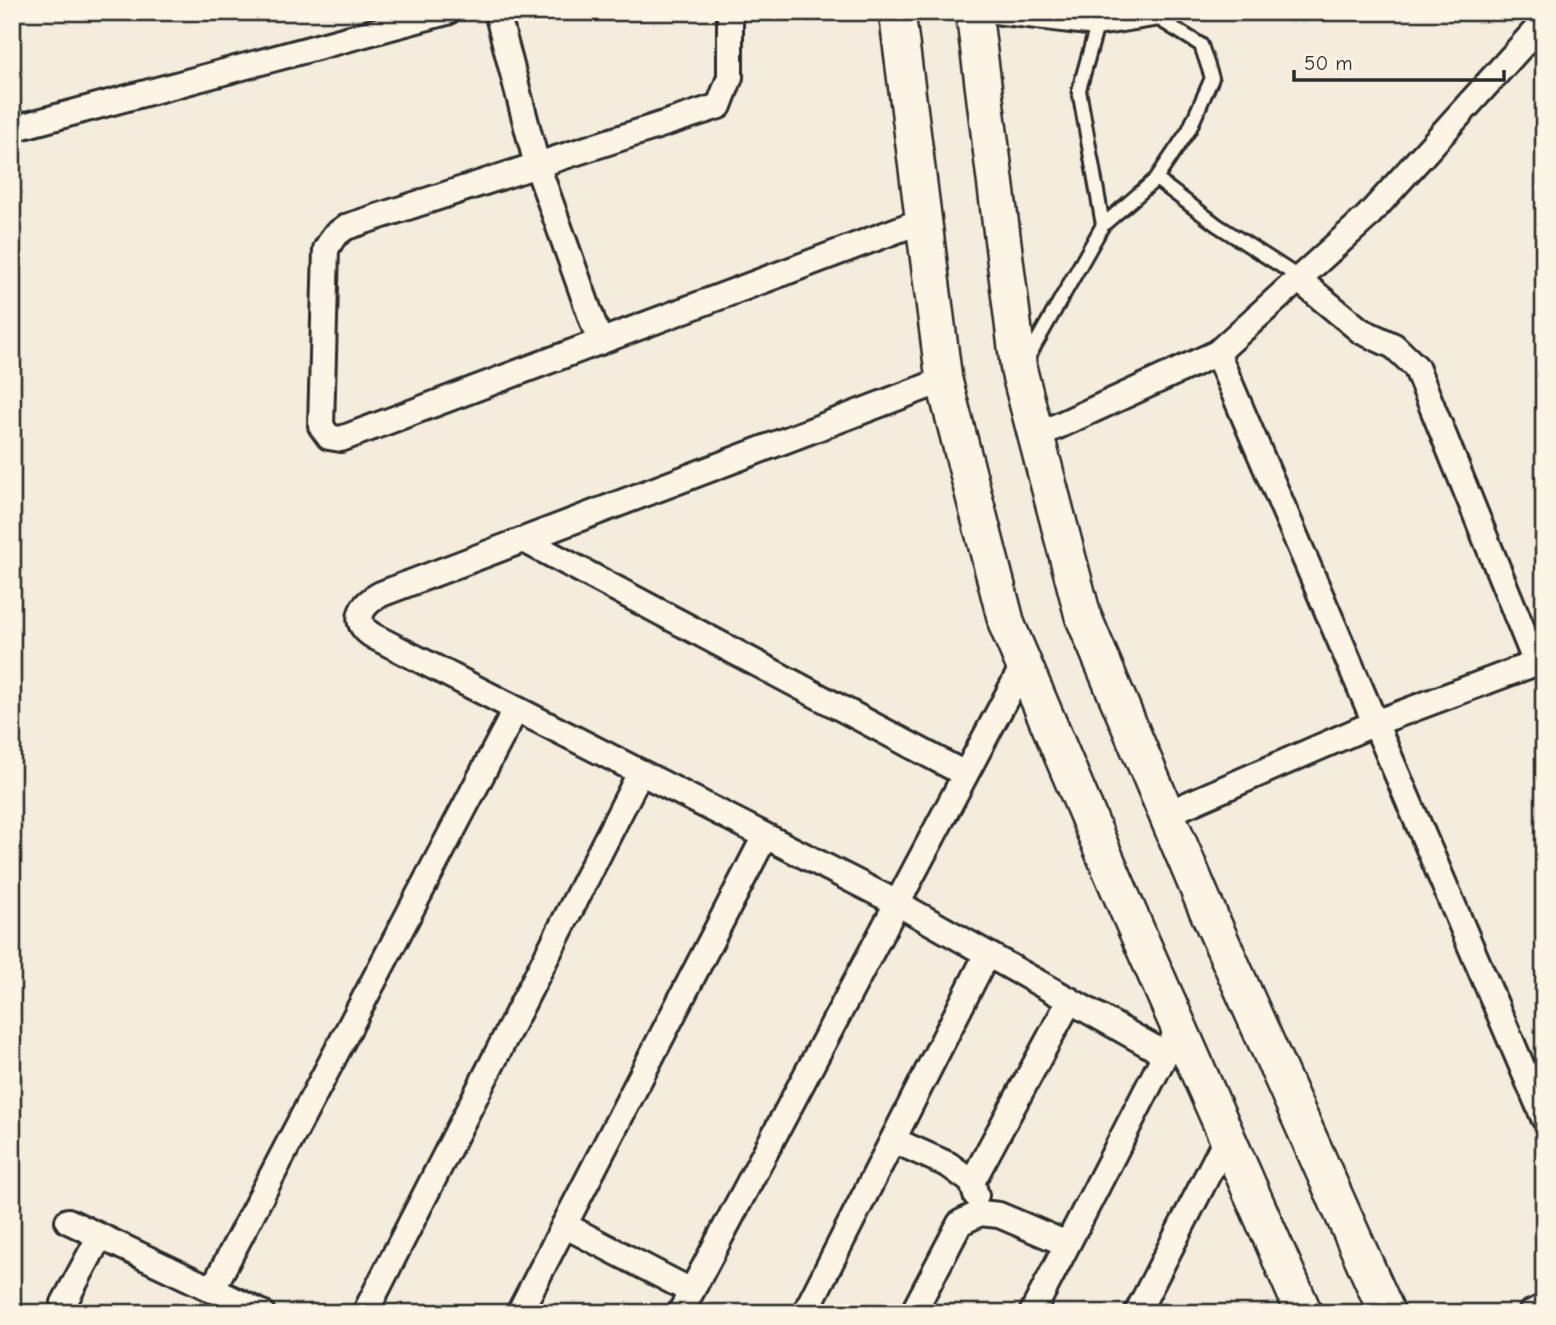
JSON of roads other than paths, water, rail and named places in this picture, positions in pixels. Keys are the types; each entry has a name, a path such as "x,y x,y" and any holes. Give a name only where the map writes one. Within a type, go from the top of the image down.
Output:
{"street":[{"path":"12,129 447,12"},
{"path":"497,12 537,165 600,342"},
{"path":"730,12 730,77 719,106 346,227 334,236 326,249 321,426 328,436 341,439 924,220"},
{"path":"897,12 944,380 1007,625 1172,1041 1227,1137 1304,1313"},
{"path":"974,14 1020,371 1083,616 1166,814 1387,1313"},
{"path":"1036,436 1217,353 1367,217 1544,21"},
{"path":"1166,814 1375,723 1540,661 1416,367 1394,346 1361,331 1299,278"},
{"path":"1217,353 1544,1118"},
{"path":"944,380 381,594 368,601 360,612 361,623 366,632 897,903 1070,1000 1172,1041"},
{"path":"524,540 965,774"},
{"path":"680,1313 1024,664"},
{"path":"212,1290 516,709"},
{"path":"365,1313 640,773"},
{"path":"519,1313 765,836"},
{"path":"805,1313 987,954"},
{"path":"972,1182 1070,1000"},
{"path":"1032,1313 1172,1041"},
{"path":"1137,1313 1227,1137"},
{"path":"893,1140 949,1165 972,1182 980,1213"},
{"path":"913,1313 960,1223 980,1213 999,1215 1067,1244"},
{"path":"68,1221 261,1313"},
{"path":"564,1224 691,1291"},
{"path":"63,1313 64,1303 100,1236"},
{"path":"1531,1313 1544,1307"}],"lane":[{"path":"974,14 1096,29 1159,19 1201,45 1212,78 1189,130 1156,179 1103,225 1020,371"},
{"path":"1096,29 1079,90 1103,225"},
{"path":"1156,179 1217,225 1299,278"}]}
